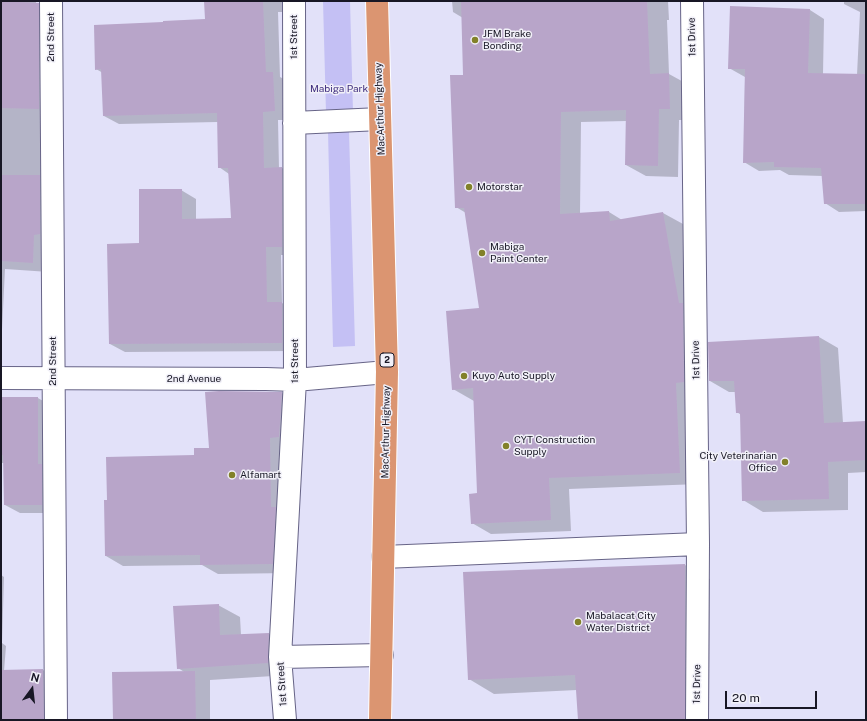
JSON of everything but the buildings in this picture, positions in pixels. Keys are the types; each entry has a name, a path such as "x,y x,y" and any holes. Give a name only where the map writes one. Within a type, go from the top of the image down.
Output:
{"highway":[{"name":"MacArthur Highway","path":"377,1 387,372 380,720"}],"street":[{"name":"2nd Street","path":"51,1 56,720"},
{"name":"1st Street","path":"285,720 280,657 295,380 294,1"},
{"name":"1st Drive","path":"692,1 698,544 697,720"},
{"path":"294,124 380,119"},
{"name":"2nd Avenue","path":"1,378 295,380 387,372"},
{"path":"383,557 698,544"},
{"path":"280,657 382,655"}],"green space":[{"name":"Mabiga Park","path":"323,1 350,1 353,112 326,113"},
{"path":"328,131 349,131 355,346 333,347"}],"place":[{"name":"JFM Brake Bonding","path":"475,40"},
{"name":"Motorstar","path":"469,187"},
{"name":"Mabiga Paint Center","path":"482,253"},
{"name":"Kuyo Auto Supply","path":"464,376"},
{"name":"CYT Construction Supply","path":"506,446"},
{"name":"City Veterinarian Office","path":"785,462"},
{"name":"Alfamart","path":"232,475"},
{"name":"Mabalacat City Water District","path":"578,622"}]}
